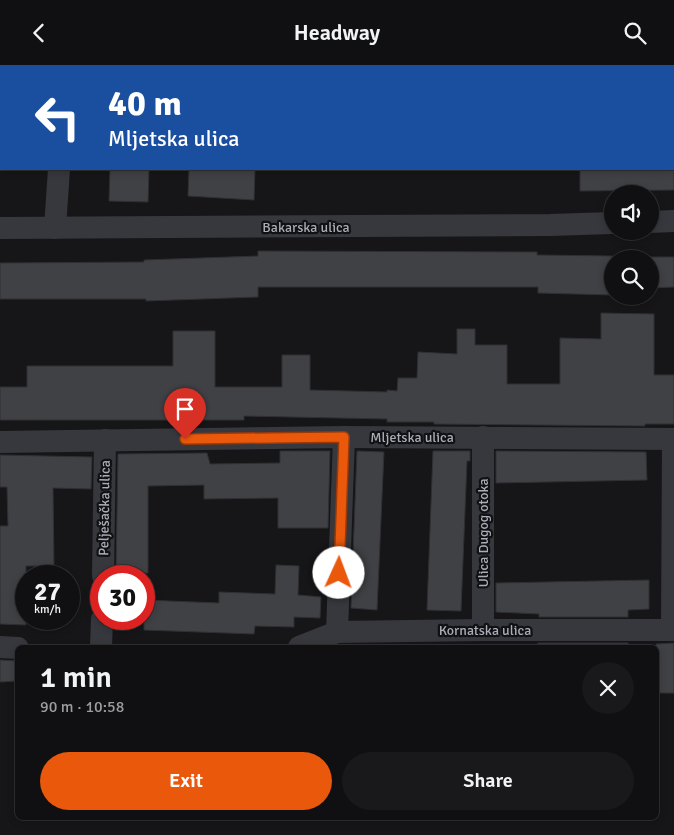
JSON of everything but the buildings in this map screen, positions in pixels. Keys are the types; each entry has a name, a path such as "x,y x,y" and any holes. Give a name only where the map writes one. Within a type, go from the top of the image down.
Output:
{"street":[{"path":"55,229 59,170"},
{"path":"659,222 674,221"},
{"name":"Bakarska ulica","path":"0,228 604,223"},
{"path":"338,632 344,437"},
{"name":"Mljetska ulica","path":"0,443 344,437 673,439"},
{"name":"Ulica Dugog otoka","path":"483,437 483,630"},
{"path":"673,439 673,630"},
{"name":"Pelješačka ulica","path":"103,565 106,440"},
{"path":"101,645 102,630"},
{"name":"Kornatska ulica","path":"304,645 338,632 673,630"},
{"path":"0,647 15,648"}],"route":[{"path":"185,439 344,437 339,573"}]}
